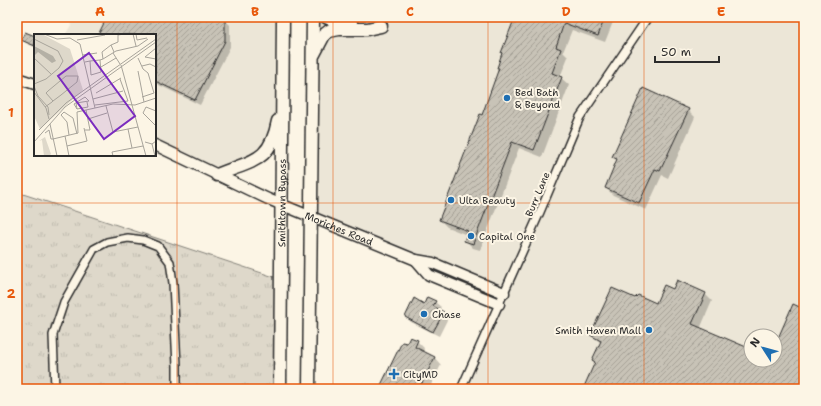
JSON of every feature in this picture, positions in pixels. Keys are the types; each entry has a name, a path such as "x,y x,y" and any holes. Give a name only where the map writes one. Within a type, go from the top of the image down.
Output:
{"highway":[{"name":"Smithtown Bypass","path":"280,389 284,17"},
{"path":"309,389 313,17"},
{"path":"312,59 324,35 329,31 339,29 367,29 381,26 367,22 336,21 326,17"},
{"path":"217,175 254,160 268,149 274,136 283,92"}],"main road":[{"path":"17,78 34,84"},
{"name":"Moriches Road","path":"156,145 282,205 416,260 433,263 504,293"},
{"name":"Moriches Road","path":"416,260 429,275 499,304"}],"street":[{"name":"Burr Lane","path":"461,389 540,212 580,117 648,17"},
{"path":"55,389 53,335 64,302 94,249 107,242 128,238 143,240 158,246 170,262 174,297 177,389"}],"shaded area":[{"path":"76,17 284,17 282,138 273,151 257,165 241,171 207,165 156,141 156,34 66,34"},
{"path":"313,17 804,17 804,389 461,389 504,293 311,216"}],"green space":[{"path":"17,192 277,278 280,389 17,389"}],"building":[{"path":"107,17 225,18 225,41 195,100 156,81 156,34 98,34"},
{"path":"515,17 605,17 598,36 564,23 556,47 561,49 552,73 562,77 534,150 512,142 473,244 464,241 468,231 439,220 480,114 482,115 499,68 497,68 501,53"},
{"path":"25,32 34,36 34,46 21,40"},
{"path":"643,88 689,109 660,171 655,169 639,203 605,188 617,159 612,157"},
{"name":"Smith Haven Mall","path":"677,280 706,293 692,324 743,346 743,368 783,368 782,328 793,304 804,309 804,389 583,389 595,362 592,360 601,341 590,335 612,288 635,298 638,295 656,303 664,285 673,289"},
{"name":"Chase","path":"427,297 436,301 433,306 444,312 433,332 405,317 414,298 424,304"},
{"path":"410,337 418,340 415,347 435,357 419,389 379,389 402,342 407,343"}],"place":[{"name":"Bed Bath & Beyond","path":"507,98"},
{"name":"Ulta Beauty","path":"451,200"},
{"name":"Capital One","path":"471,236"},
{"name":"Chase","path":"424,314"},
{"name":"Smith Haven Mall","path":"649,330"},
{"name":"CityMD","path":"394,374"}]}
